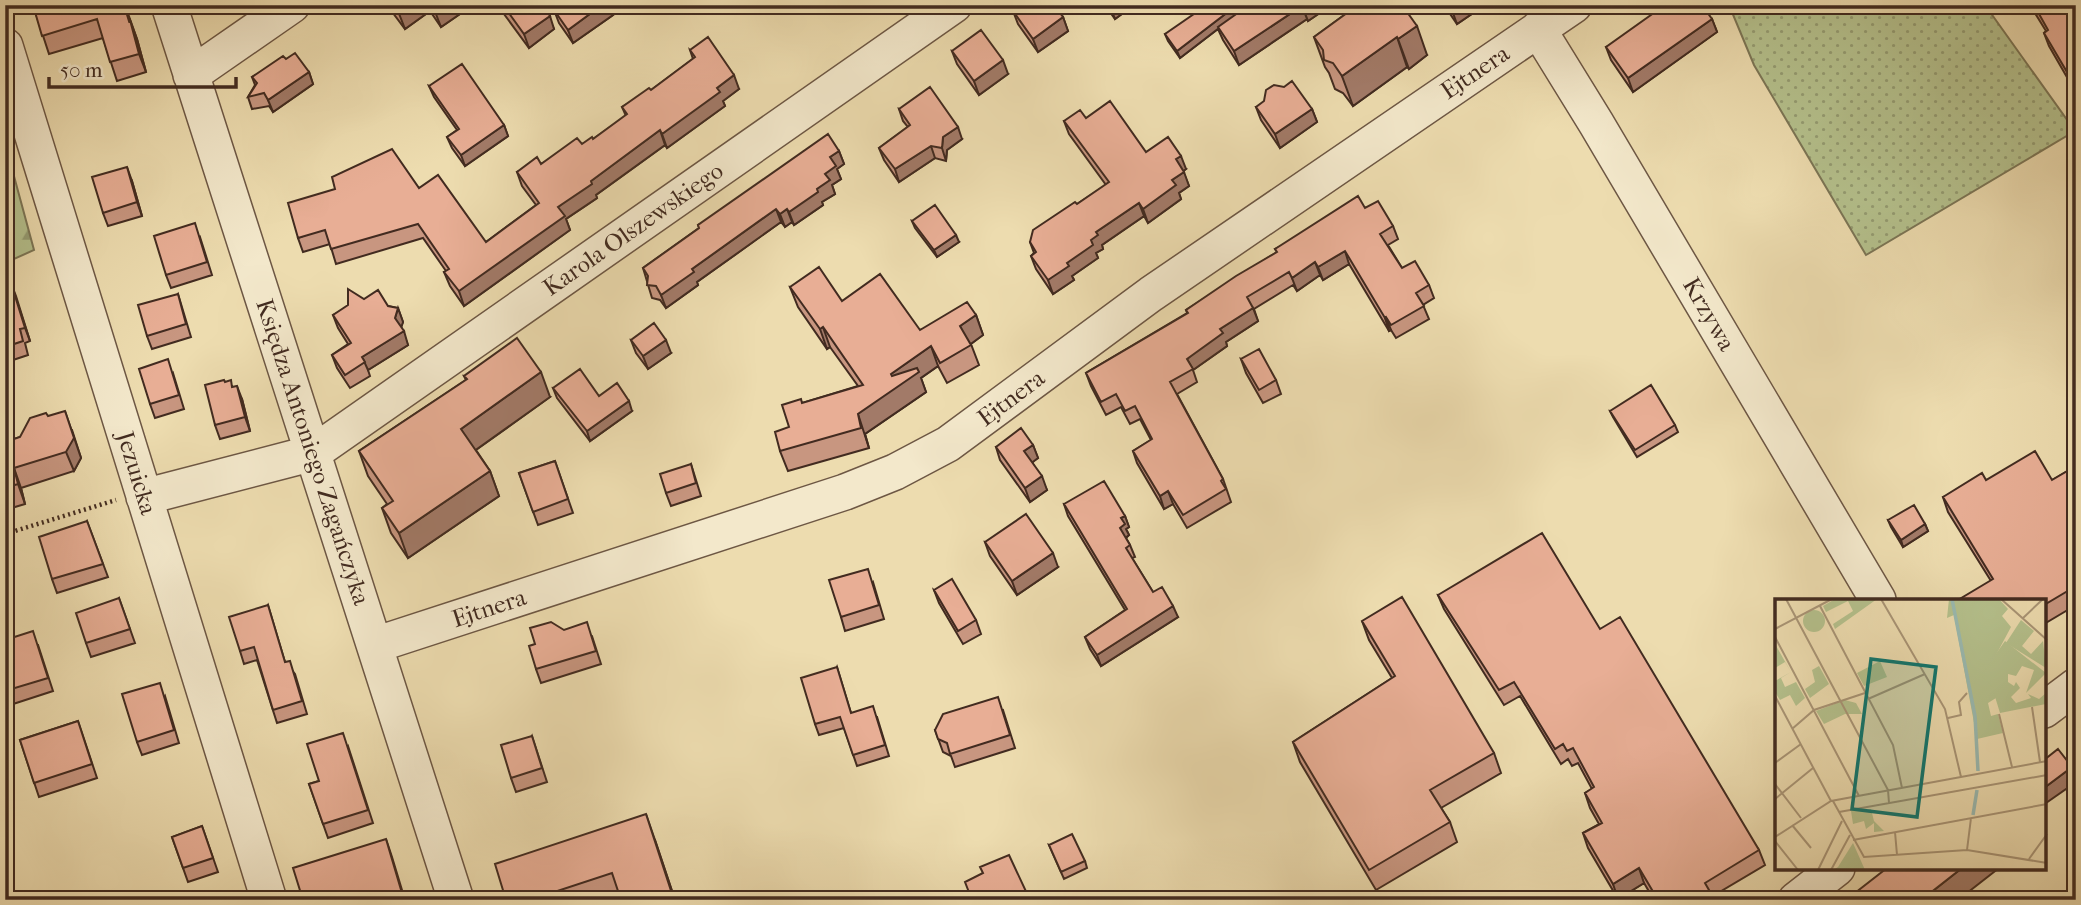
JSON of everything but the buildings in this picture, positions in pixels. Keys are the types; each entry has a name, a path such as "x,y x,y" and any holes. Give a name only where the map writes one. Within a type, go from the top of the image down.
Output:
{"street":[{"name":"Księdza Antoniego Zagańczyka","path":"169,5 456,900"},
{"path":"191,75 292,5"},
{"name":"Karola Olszewskiego","path":"313,453 954,5"},
{"name":"Ejtnera","path":"375,645 845,492 906,467 948,444 1150,294 1574,5"},
{"name":"Krzywa","path":"1538,29 1877,599"},
{"name":"Jezuicka","path":"5,46 136,497 269,900"},
{"path":"136,497 313,453"},
{"path":"2046,708 2076,686"},
{"path":"1796,900 1834,870"}],"path":[{"path":"5,534 136,497"}],"green space":[{"path":"1729,5 1985,5 2075,131 1866,255 1754,65"},
{"path":"5,143 34,250 5,263"}]}
